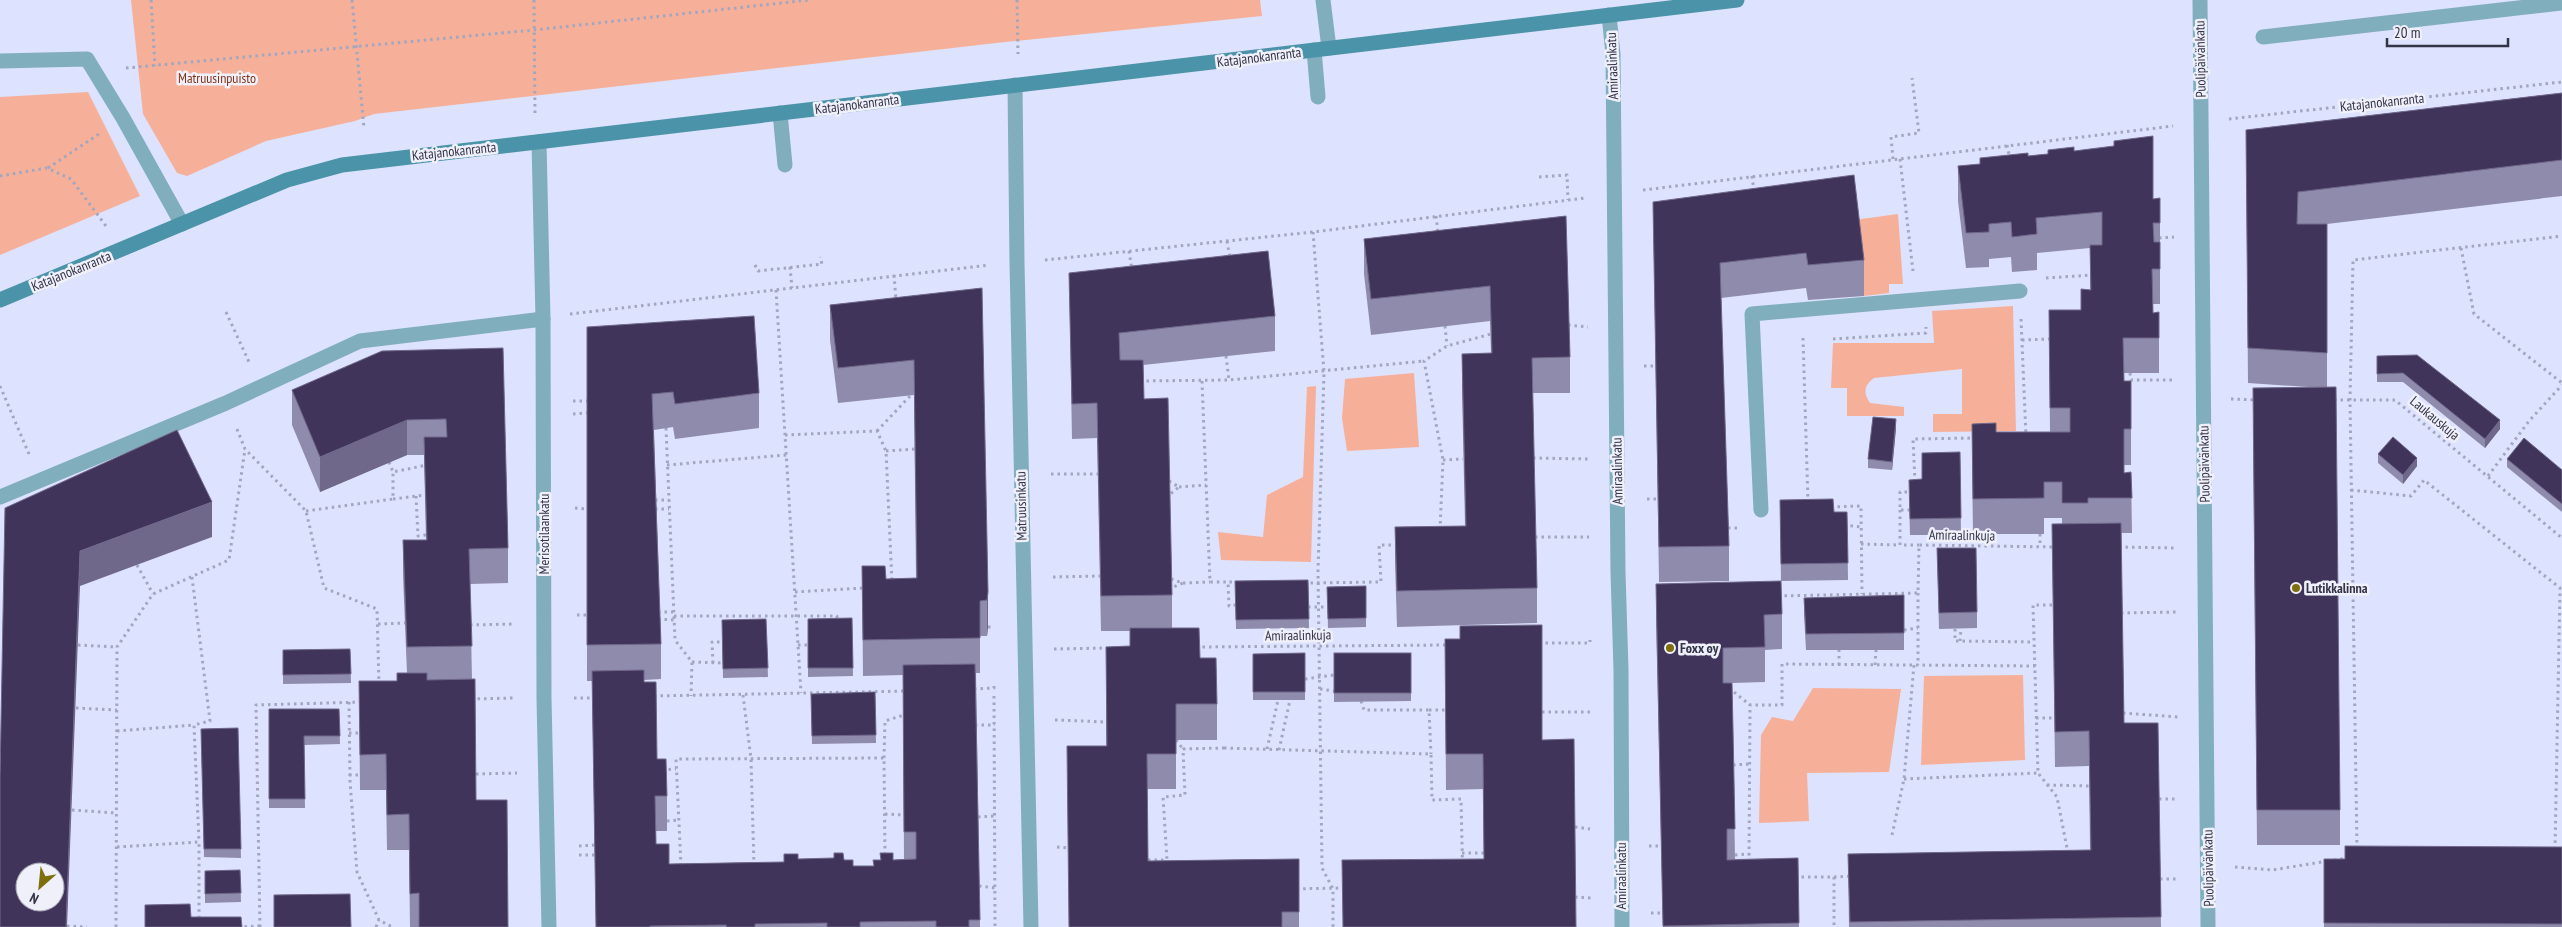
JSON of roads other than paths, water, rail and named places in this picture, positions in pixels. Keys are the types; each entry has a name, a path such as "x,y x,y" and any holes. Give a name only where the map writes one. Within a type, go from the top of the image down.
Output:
{"street":[{"path":"1318,97 1322,49 1323,0"},
{"name":"Katajanokanranta","path":"0,300 287,180 342,165 1737,0"},
{"name":"Puolipäivänkatu","path":"2200,0 2208,927"},
{"path":"2263,37 2562,3"},
{"name":"Amiraalinkatu","path":"1609,15 1613,54 1618,562 1621,670 1622,927"},
{"path":"0,61 87,59 123,118 182,224"},
{"name":"Matruusinkatu","path":"1016,85 1024,668 1031,927"},
{"path":"780,113 785,165"},
{"name":"Merisotilaankatu","path":"539,142 543,318 544,698 549,927"},
{"path":"1760,510 1752,314 2020,291"},
{"path":"0,497 226,403 360,341 543,318"}],"place":[{"name":"Lutikkalinna","path":"2296,588"},
{"name":"Foxx oy","path":"1670,648"}],"park label":[{"name":"Matruusinpuisto","path":"217,78"}]}
